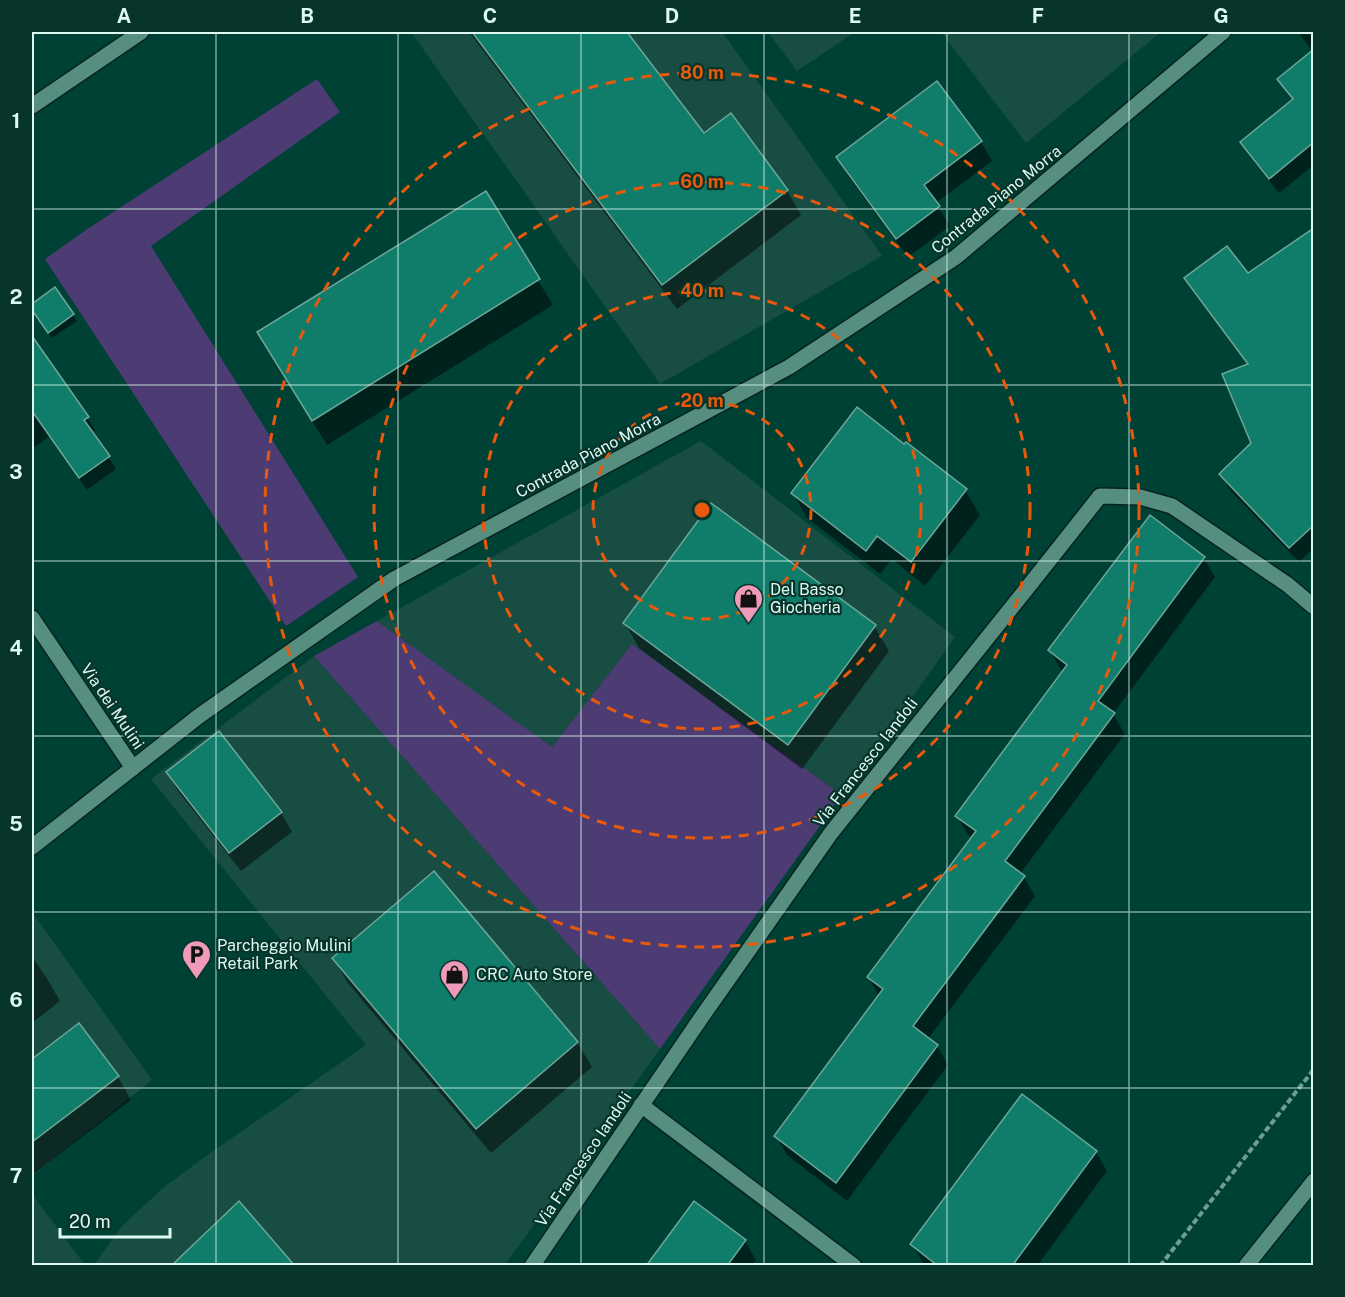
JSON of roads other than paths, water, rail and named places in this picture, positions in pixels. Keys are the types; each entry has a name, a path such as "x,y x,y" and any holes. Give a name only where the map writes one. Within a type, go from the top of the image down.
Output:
{"street":[{"path":"32,106 141,32"},
{"name":"Contrada Piano Morra","path":"133,768 199,716 394,579 789,367 956,257 1223,32"},
{"name":"Via Francesco Iandoli","path":"532,1266 701,1018 831,833 1100,495 1140,496 1172,506 1288,585 1314,607"},
{"name":"Via dei Mulini","path":"32,618 133,768 32,847"},
{"path":"641,1105 854,1266"},
{"path":"1246,1266 1314,1181"}],"place":[{"name":"Del Basso Giocheria","path":"749,624"},
{"name":"Parcheggio Mulini Retail Park","path":"196,980"},
{"name":"CRC Auto Store","path":"455,1000"}]}
